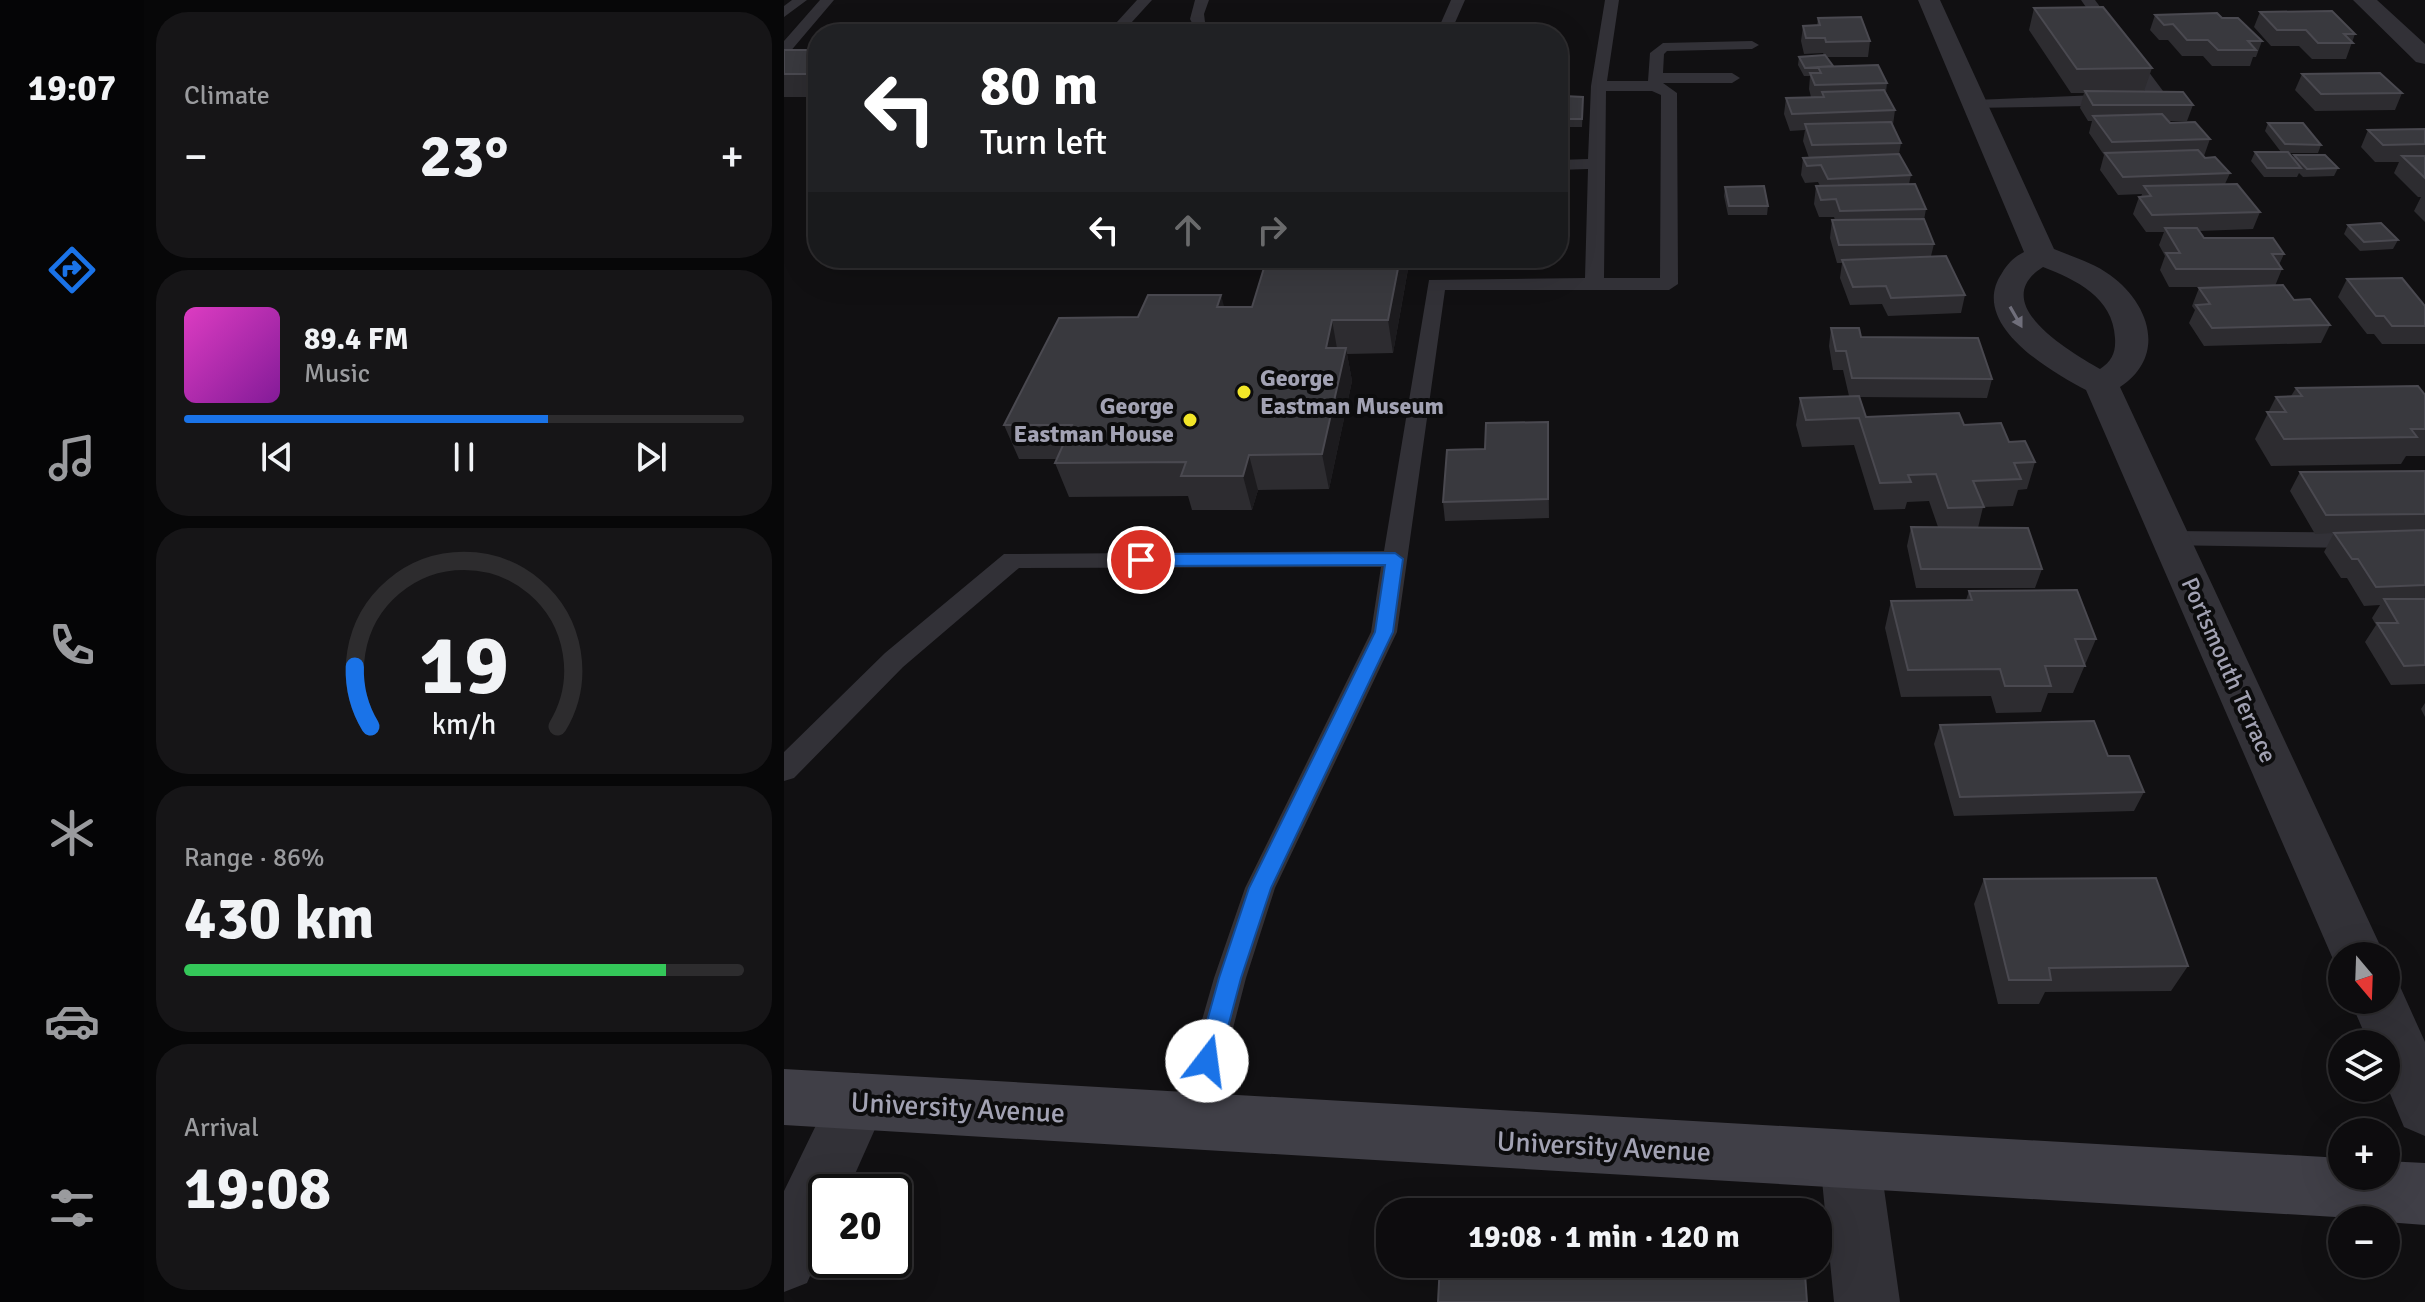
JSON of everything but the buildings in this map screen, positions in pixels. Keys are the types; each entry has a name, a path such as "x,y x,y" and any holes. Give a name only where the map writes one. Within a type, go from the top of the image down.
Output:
{"main road":[{"name":"University Avenue","path":"784,1097 2425,1194"}],"street":[{"path":"1929,0 2041,255 2098,282 2116,298 2130,323 2133,342 2125,366 2101,384 2067,368 2040,348 2019,325 2009,305 2010,284 2019,269 2041,255"},
{"path":"2364,0 2425,57"},
{"name":"Portsmouth Terrace","path":"2101,384 2352,942"},
{"path":"2384,1014 2425,1107"},
{"path":"784,1260 858,1102"},
{"path":"1850,1160 1867,1302"}],"lane":[{"path":"784,13 800,0"},
{"path":"784,50 827,0"},
{"path":"1122,24 1145,0"},
{"path":"1196,24 1195,16 1202,0"},
{"path":"1447,24 1458,0"},
{"path":"1594,284 1599,86 1612,0"},
{"path":"1975,105 2141,100 2152,96 2155,91 2088,0"},
{"path":"1656,82 1657,53 1663,47 1752,45"},
{"path":"1599,86 1732,78"},
{"path":"1191,1121 1230,978 1260,888 1384,632 1436,284 1472,277 1594,284 1669,284 1669,93 1656,82"},
{"path":"1568,165 1596,164"},
{"path":"2170,539 2425,541"},
{"path":"784,770 864,685 964,597 1013,560 1395,559"}],"place":[{"name":"George Eastman Museum","path":"1244,392"},
{"name":"George Eastman House","path":"1190,420"}],"route":[{"path":"1141,560 1395,559 1384,632 1260,888 1207,1061"}]}
